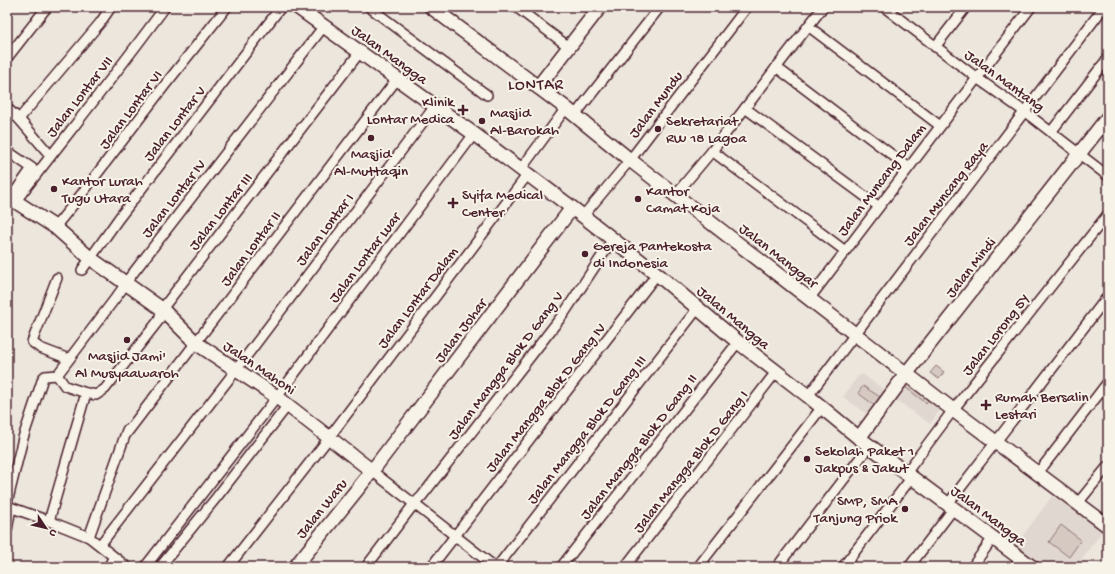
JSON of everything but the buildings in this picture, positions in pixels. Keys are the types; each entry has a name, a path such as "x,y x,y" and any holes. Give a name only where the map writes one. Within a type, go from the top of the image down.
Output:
{"street":[{"path":"7,58 47,7"},
{"path":"19,119 100,23 111,7"},
{"name":"Jalan Lontar VII","path":"11,199 50,155 135,48 165,7"},
{"name":"Jalan Lontar VI","path":"55,227 226,7"},
{"name":"Jalan Lontar V","path":"82,270 119,218 281,7"},
{"name":"Jalan Mangga","path":"297,7 474,134 614,239 738,342 822,407 859,438 1032,567"},
{"path":"369,7 487,95"},
{"name":"Jalan Manggar","path":"431,7 538,87 906,374 1108,526"},
{"path":"516,7 569,47"},
{"path":"538,87 600,7"},
{"name":"Jalan Lontar Dalam","path":"228,567 329,437 524,171 570,112 660,7"},
{"name":"Jalan Mundu","path":"583,216 630,160 746,7"},
{"path":"676,194 712,151 823,7"},
{"name":"Jalan Mantang","path":"884,7 896,10 935,47 1025,112 1108,176"},
{"path":"935,47 966,7"},
{"name":"Jalan Muncang Dalam","path":"808,298 1030,7"},
{"name":"Jalan Muncang Raya","path":"808,396 1104,7"},
{"name":"Jalan Lontar IV","path":"56,376 126,284 130,276 324,26"},
{"path":"808,26 939,126"},
{"name":"Jalan Lontar III","path":"85,397 96,396 105,389 159,320 162,309 360,52"},
{"path":"1051,132 1108,58"},
{"path":"776,67 908,167"},
{"name":"Jalan Lontar II","path":"126,434 397,78"},
{"name":"Jalan Lontar I","path":"100,545 236,370 435,106"},
{"path":"7,108 19,119 50,155"},
{"path":"745,108 878,206"},
{"name":"Jalan Mindi","path":"859,438 906,374 1108,117"},
{"name":"Jalan Lontar Luar","path":"145,567 277,397 474,134"},
{"path":"7,151 32,168 11,199"},
{"path":"712,151 844,250"},
{"name":"Jalan Mahoni","path":"11,199 55,227 90,258 162,309 196,343 288,405 454,536 496,567"},
{"name":"Jalan Johar","path":"372,471 572,208"},
{"name":"Jalan Lorong 5Y","path":"843,567 909,475 953,410 1108,214"},
{"name":"Jalan Mangga Blok D Gang V","path":"366,567 565,312 614,239"},
{"name":"Jalan Mangga Blok D Gang IV","path":"431,567 657,274"},
{"path":"57,278 32,342 40,348 69,359"},
{"path":"908,567 996,441 1108,296"},
{"name":"Jalan Mangga Blok D Gang III","path":"496,567 698,308"},
{"name":"Jalan Mangga Blok D Gang II","path":"561,567 738,342"},
{"name":"Jalan Mangga Blok D Gang I","path":"625,567 776,372"},
{"path":"7,530 8,506 24,438 42,381 45,376 56,376 65,386 85,397 49,521"},
{"path":"1038,473 1108,382"},
{"path":"160,567 288,405"},
{"path":"698,567 822,407"},
{"path":"89,537 126,434 129,421"},
{"path":"777,567 870,446"},
{"path":"1078,503 1108,466"},
{"name":"Jalan Waru","path":"295,567 372,471"},
{"path":"8,506 89,537 127,567"},
{"path":"972,567 994,538"},
{"path":"108,567 114,557"}],"shaded area":[{"path":"936,366 944,372 939,379 930,373"},
{"path":"862,374 887,392 870,416 843,397 858,376"},
{"path":"909,378 944,404 930,424 895,399"},
{"path":"910,380 931,396 926,403 905,387"},
{"path":"863,386 880,397 874,405 858,393"},
{"path":"1052,496 1103,530 1076,567 1039,567 1014,548"},
{"path":"1061,525 1081,540 1069,557 1049,542"}],"place":[{"name":"Klinik Lontar Medica","path":"463,110"},
{"name":"Masjid Al-Barokah","path":"482,121"},
{"name":"Sekretariat RW 18 Lagoa","path":"658,129"},
{"name":"Masjid Al-Muttaqin","path":"371,138"},
{"name":"Kantor Lurah Tugu Utara","path":"54,189"},
{"name":"Kantor Camat Koja","path":"638,199"},
{"name":"Syifa Medical Center","path":"453,203"},
{"name":"Gereja Pantekosta di Indonesia","path":"585,254"},
{"name":"Masjid Jami' Al Musyaawaroh","path":"127,340"},
{"name":"Rumah Bersalin Lestari","path":"986,405"},
{"name":"Sekolah Paket 1 Jakpus & Jakut","path":"807,459"},
{"name":"SMP, SMA Tanjung Priok","path":"905,509"}],"district":[{"name":"LONTAR","path":"536,83"}]}
